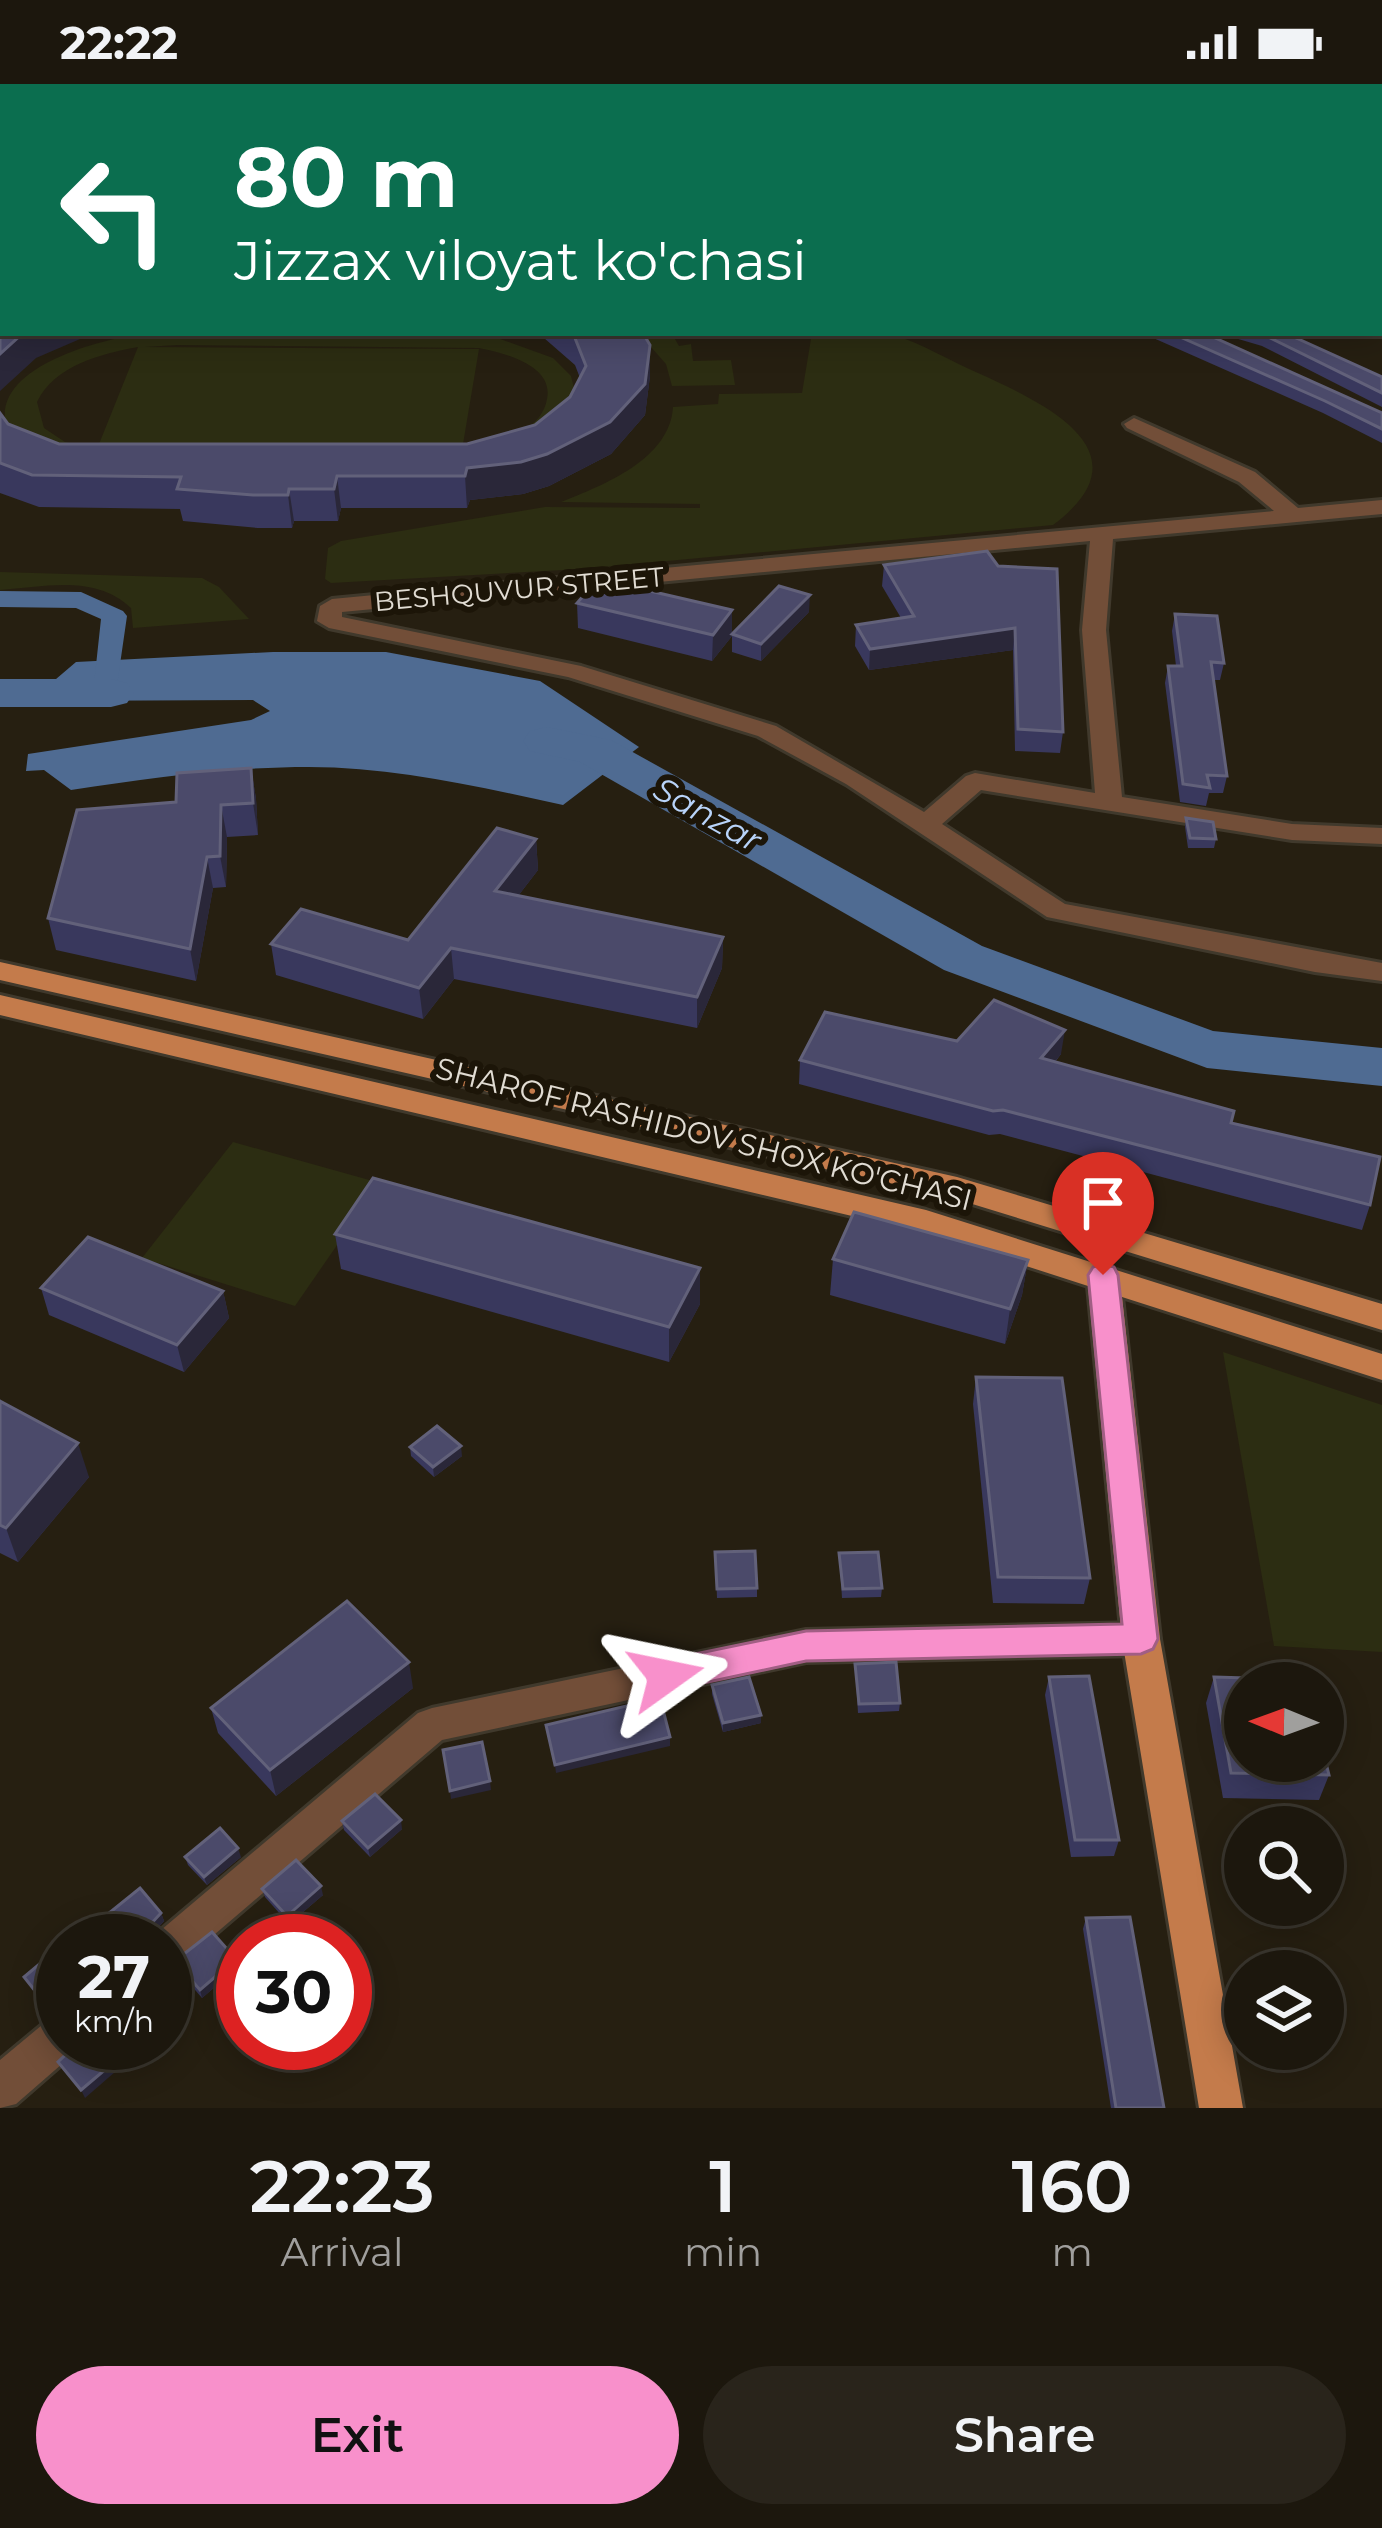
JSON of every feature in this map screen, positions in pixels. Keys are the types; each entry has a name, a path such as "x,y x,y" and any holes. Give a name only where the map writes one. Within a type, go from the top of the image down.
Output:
{"main road":[{"name":"SHAROF RASHIDOV SHOX KO'CHASI","path":"0,971 957,1188 1382,1317"},
{"name":"SHAROF RASHIDOV SHOX KO'CHASI","path":"0,1005 926,1222 1382,1367"},
{"path":"181,1047 172,1034 176,1026 203,1016"},
{"path":"747,1180 770,1176 776,1168 773,1150 762,1142"},
{"path":"1103,1275 1141,1639 1221,2108"}],"street":[{"path":"1134,424 1247,477 1294,517"},
{"path":"1109,801 1094,630 1102,536 1382,507"},
{"name":"BESHQUVUR STREET","path":"1102,536 332,606 328,621 573,671 767,730 855,779 1057,911 1382,972"},
{"path":"926,825 975,781 1292,832 1382,836"},
{"path":"192,1927 432,1725 806,1646 1141,1639"},
{"path":"0,2088 36,2058"}],"green space":[{"path":"129,336 492,336 553,358 571,376 576,396 517,465 502,469 44,471 7,426 8,399 37,368 83,348","holes":["138,347 97,449 65,442 44,428 37,402 67,370","145,347 479,348 535,369 543,377 547,399 539,417 525,429 462,450 479,349"]},
{"path":"673,336 679,346 691,344 693,361 731,360 735,385 672,386 666,364 643,338"},
{"path":"812,336 896,336 1057,415 1090,453 1092,475 1081,499 1053,525 581,569 331,583 325,579 328,548 341,541 545,507 700,508 700,504 561,502 615,478 648,455 669,425 673,407 718,404 719,394 802,393"},
{"path":"0,572 202,578 219,587 249,619 133,628 131,608 102,590 52,585 0,590"},
{"path":"233,1142 380,1183 295,1306 142,1258"},
{"path":"1223,1352 1382,1405 1382,1652 1274,1646"}],"water":[{"path":"273,652 386,652 540,681 639,747 563,805 373,770 279,767 71,790 44,770 26,771 28,754 251,720 270,711 253,700 35,701 36,686 49,685 76,662"}],"building":[{"path":"0,336 20,336 0,354"},
{"path":"574,336 645,336 650,345 645,384 610,422 547,454 467,468 465,476 337,476 334,489 253,495 177,489 181,477 32,475 0,463 0,413 8,424 59,444 467,444 535,425 570,397 586,366"},
{"path":"1178,336 1211,336 1382,413 1382,429"},
{"path":"1266,336 1292,336 1382,377 1382,393"},
{"path":"987,551 998,566 1057,569 1063,732 1018,729 1015,628 870,649 856,625 914,616 884,565"},
{"path":"598,579 732,610 713,635 577,603"},
{"path":"779,586 810,595 761,644 732,634"},
{"path":"1175,614 1217,616 1224,663 1211,662 1227,776 1207,775 1210,788 1183,784 1168,666 1182,666"},
{"path":"251,768 253,803 221,805 220,856 207,857 190,949 48,918 77,810 176,802 177,773"},
{"path":"1186,818 1213,822 1216,839 1190,838"},
{"path":"497,828 536,839 495,891 723,937 697,997 451,948 419,988 271,944 301,909 408,940"},
{"path":"994,1000 1065,1030 1041,1058 1234,1111 1231,1123 1380,1157 1370,1205 800,1060 825,1012 957,1041"},
{"path":"373,1178 700,1268 669,1327 335,1234"},
{"path":"854,1212 1028,1260 1010,1309 833,1259"},
{"path":"88,1237 223,1291 177,1345 41,1288"},
{"path":"976,1377 1062,1378 1090,1578 998,1577"},
{"path":"0,1401 78,1443 6,1528 0,1525"},
{"path":"437,1426 461,1446 433,1467 410,1447"},
{"path":"755,1551 757,1588 717,1589 715,1552"},
{"path":"878,1552 882,1588 843,1589 839,1553"},
{"path":"347,1601 409,1662 270,1770 211,1708"},
{"path":"896,1662 900,1703 859,1704 855,1664"},
{"path":"1089,1676 1119,1840 1075,1840 1049,1677"},
{"path":"749,1677 761,1715 723,1723 712,1685"},
{"path":"1214,1677 1224,1677 1224,1733"},
{"path":"660,1698 670,1737 555,1765 546,1725"},
{"path":"482,1742 490,1781 450,1791 443,1750"},
{"path":"375,1794 401,1820 368,1848 342,1821"},
{"path":"220,1828 238,1848 204,1877 185,1857"},
{"path":"296,1860 321,1886 289,1914 262,1889"},
{"path":"140,1888 161,1913 160,1914 108,1914"},
{"path":"1130,1917 1164,2108 1116,2108 1086,1918"},
{"path":"212,1932 216,1936 216,1976 200,1990 192,1981 192,1948"},
{"path":"36,1967 36,1992 24,1977"},
{"path":"65,2070 105,2070 81,2090"}],"waterway":[{"path":"0,599 81,600 114,616 106,693"},
{"name":"Sanzar","path":"0,693 111,693"},
{"name":"Sanzar","path":"547,741 594,750 963,958 1207,1049 1382,1067"}],"route":[{"path":"666,1676 806,1646 1141,1639 1103,1275"}]}
